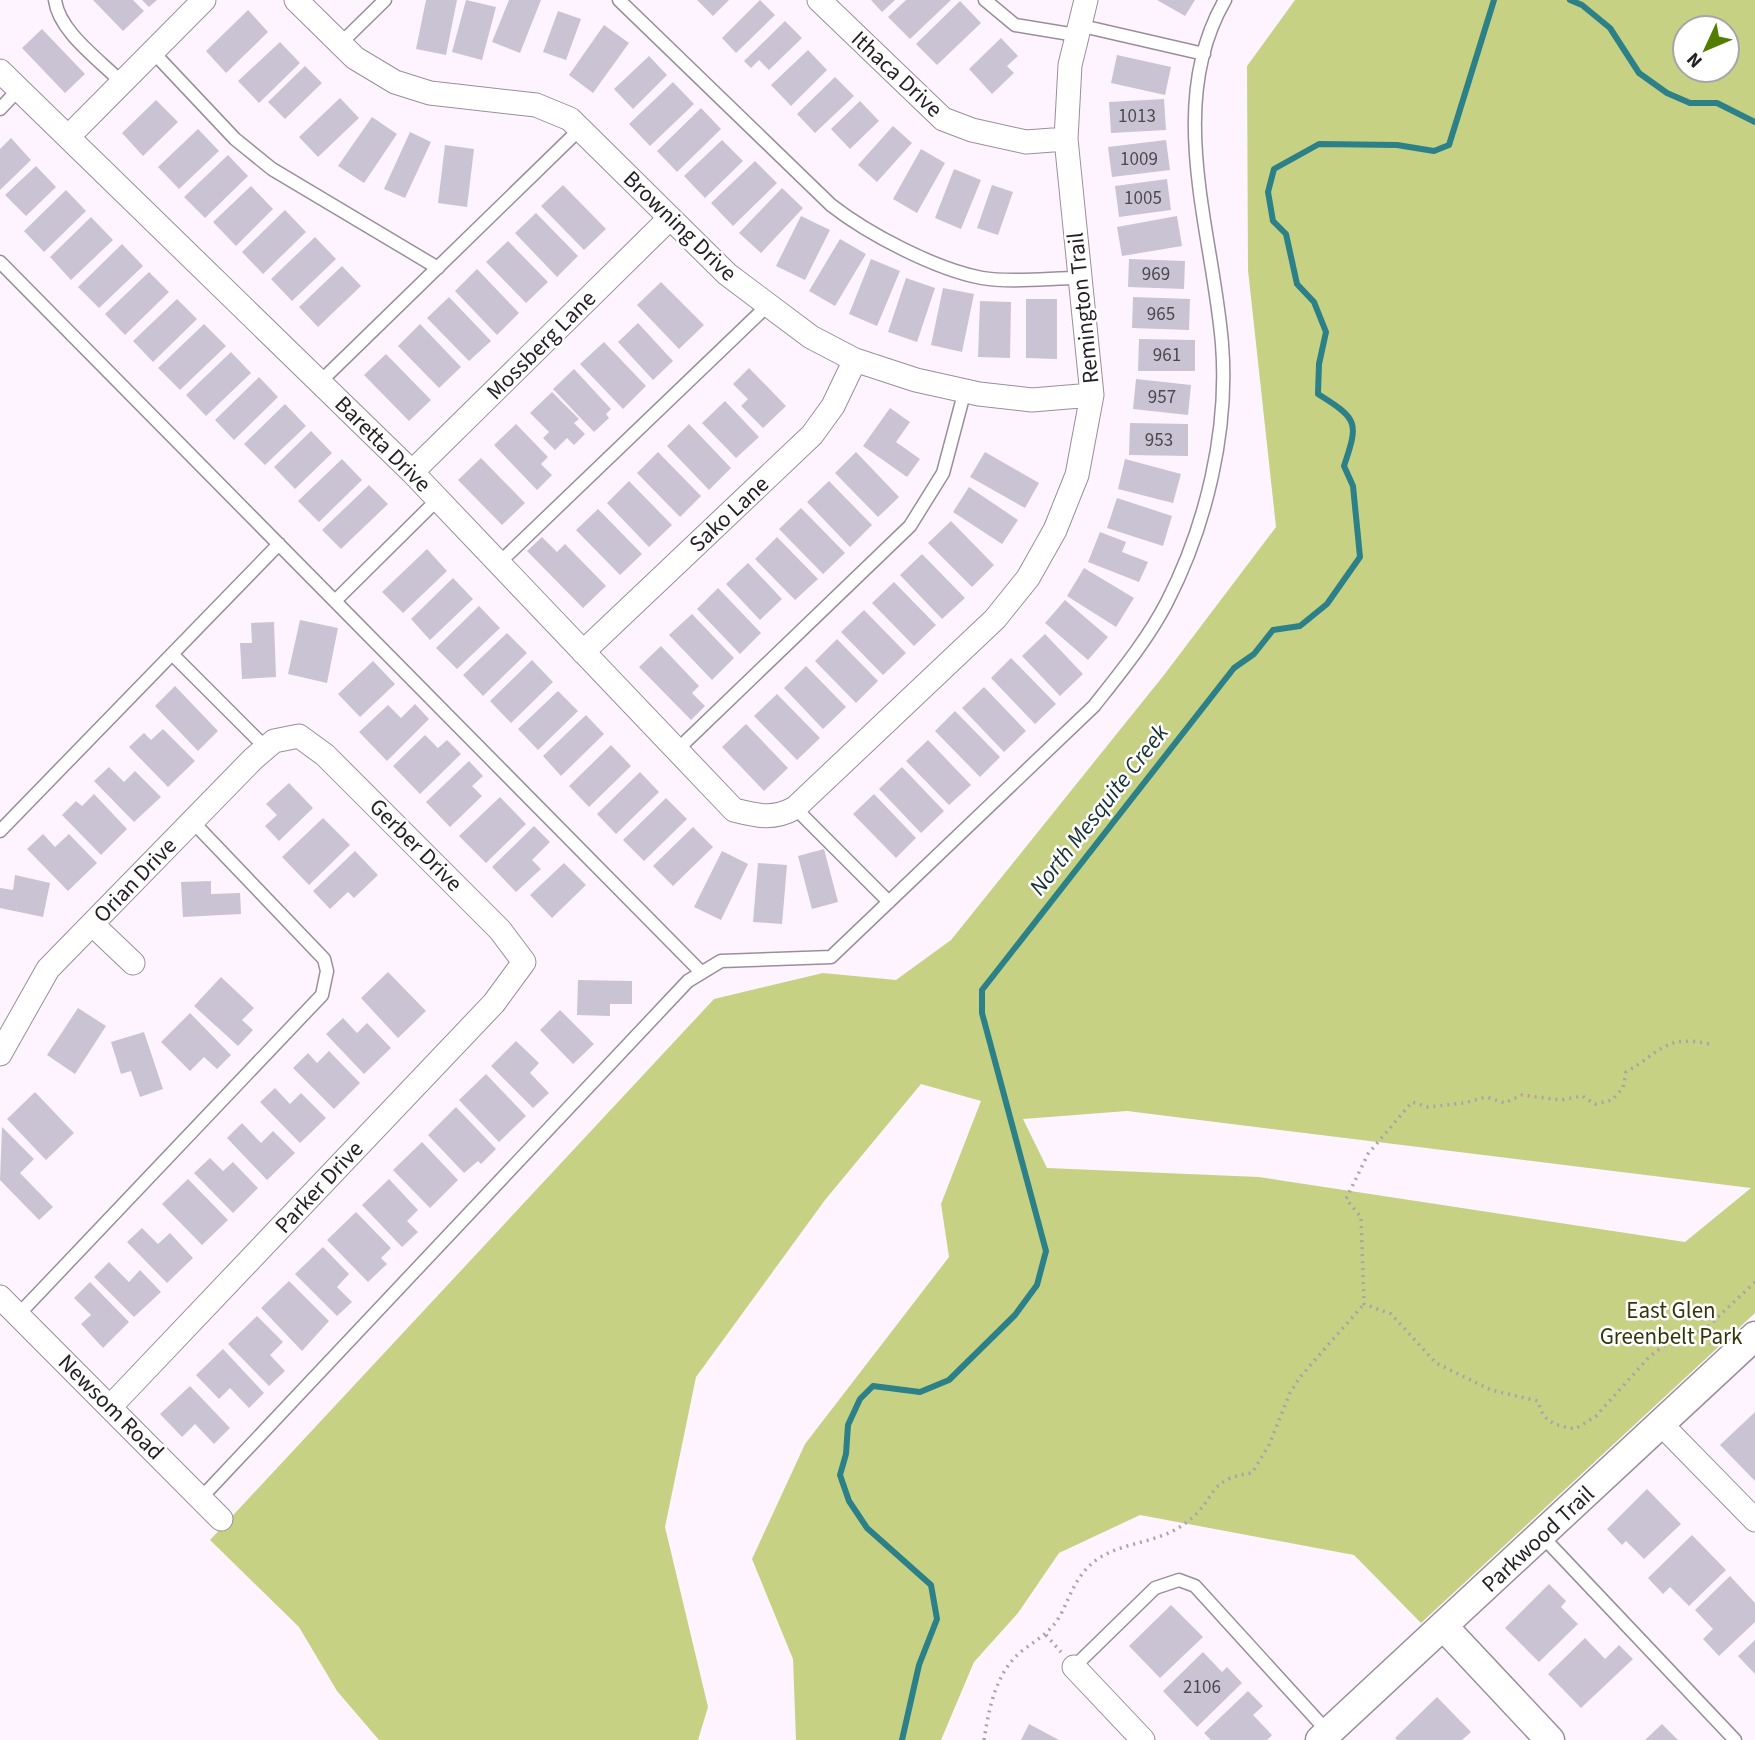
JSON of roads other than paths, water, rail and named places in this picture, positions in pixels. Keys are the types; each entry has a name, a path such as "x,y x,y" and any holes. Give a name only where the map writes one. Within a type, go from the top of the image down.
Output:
{"street":[{"path":"68,137 205,0"},
{"name":"Browning Drive","path":"296,0 355,58 395,82 430,93 536,105 570,119 727,274 811,337 855,360 916,380 1032,400 1092,395"},
{"name":"Ithaca Drive","path":"819,0 943,119 972,130 1026,142 1066,139"},
{"name":"Remington Trail","path":"761,817 780,816 795,808 995,619 1028,578 1055,530 1077,475 1092,395 1066,139 1070,65 1086,0"},
{"name":"Baretta Drive","path":"0,71 412,472 734,810 761,817"},
{"name":"Mossberg Lane","path":"412,472 670,218"},
{"name":"Sako Lane","path":"583,652 812,435 833,405 855,360"},
{"name":"Orian Drive","path":"0,1055 48,969 266,748 274,741 299,736"},
{"name":"Gerber Drive","path":"299,736 325,755 500,930 524,962"},
{"path":"92,924 134,963"},
{"name":"Parker Drive","path":"110,1407 494,1003 524,962"},
{"name":"Newsom Road","path":"0,1297 220,1519"},
{"name":"Parkwood Trail","path":"1328,1737 1755,1336"},
{"path":"1661,1424 1755,1520"},
{"path":"1444,1627 1550,1740"},
{"path":"1074,1667 1143,1740"}],"lane":[{"path":"55,0 57,12 65,25 122,83"},
{"path":"340,44 385,0"},
{"path":"619,0 831,205 858,226 924,258 983,278 1080,278"},
{"path":"985,0 1015,25 1077,30 1204,54"},
{"path":"201,1498 688,981 721,961 831,957 1094,706 1130,660 1167,602 1196,532 1213,468 1221,405 1222,347 1195,153 1195,84 1224,0"},
{"path":"153,52 235,139 272,169 438,268"},
{"path":"0,109 19,89"},
{"path":"320,382 580,129"},
{"path":"0,262 702,973"},
{"path":"499,563 768,304"},
{"path":"677,750 910,526 943,473 965,390"},
{"path":"335,601 438,499"},
{"path":"0,831 279,544"},
{"path":"172,654 266,748"},
{"path":"795,808 889,902"},
{"path":"18,1315 322,995 327,971 324,959 192,821"},
{"path":"1542,1536 1735,1740"},
{"path":"1074,1667 1155,1588 1179,1580 1195,1586 1328,1737"}],"waterway":[{"name":"North Mesquite Creek","path":"902,1740 919,1665 937,1619 931,1585 867,1528 849,1501 840,1475 846,1454 848,1425 860,1399 873,1386 920,1392 949,1380 1015,1315 1037,1285 1046,1251 982,1013 982,990 1234,668 1254,654 1273,630 1300,626 1327,604 1360,557 1353,486 1344,466 1352,440 1352,423 1341,410 1318,394 1319,364 1326,332 1314,302 1297,284 1286,234 1273,221 1268,192 1274,169 1319,144 1397,145 1434,151 1449,145 1494,0"},
{"name":"North Mesquite Creek","path":"1570,0 1582,5 1610,28 1639,73 1667,93 1690,103 1717,103 1755,122"}],"park label":[{"name":"East Glen Greenbelt Park","path":"1671,1323"}]}
